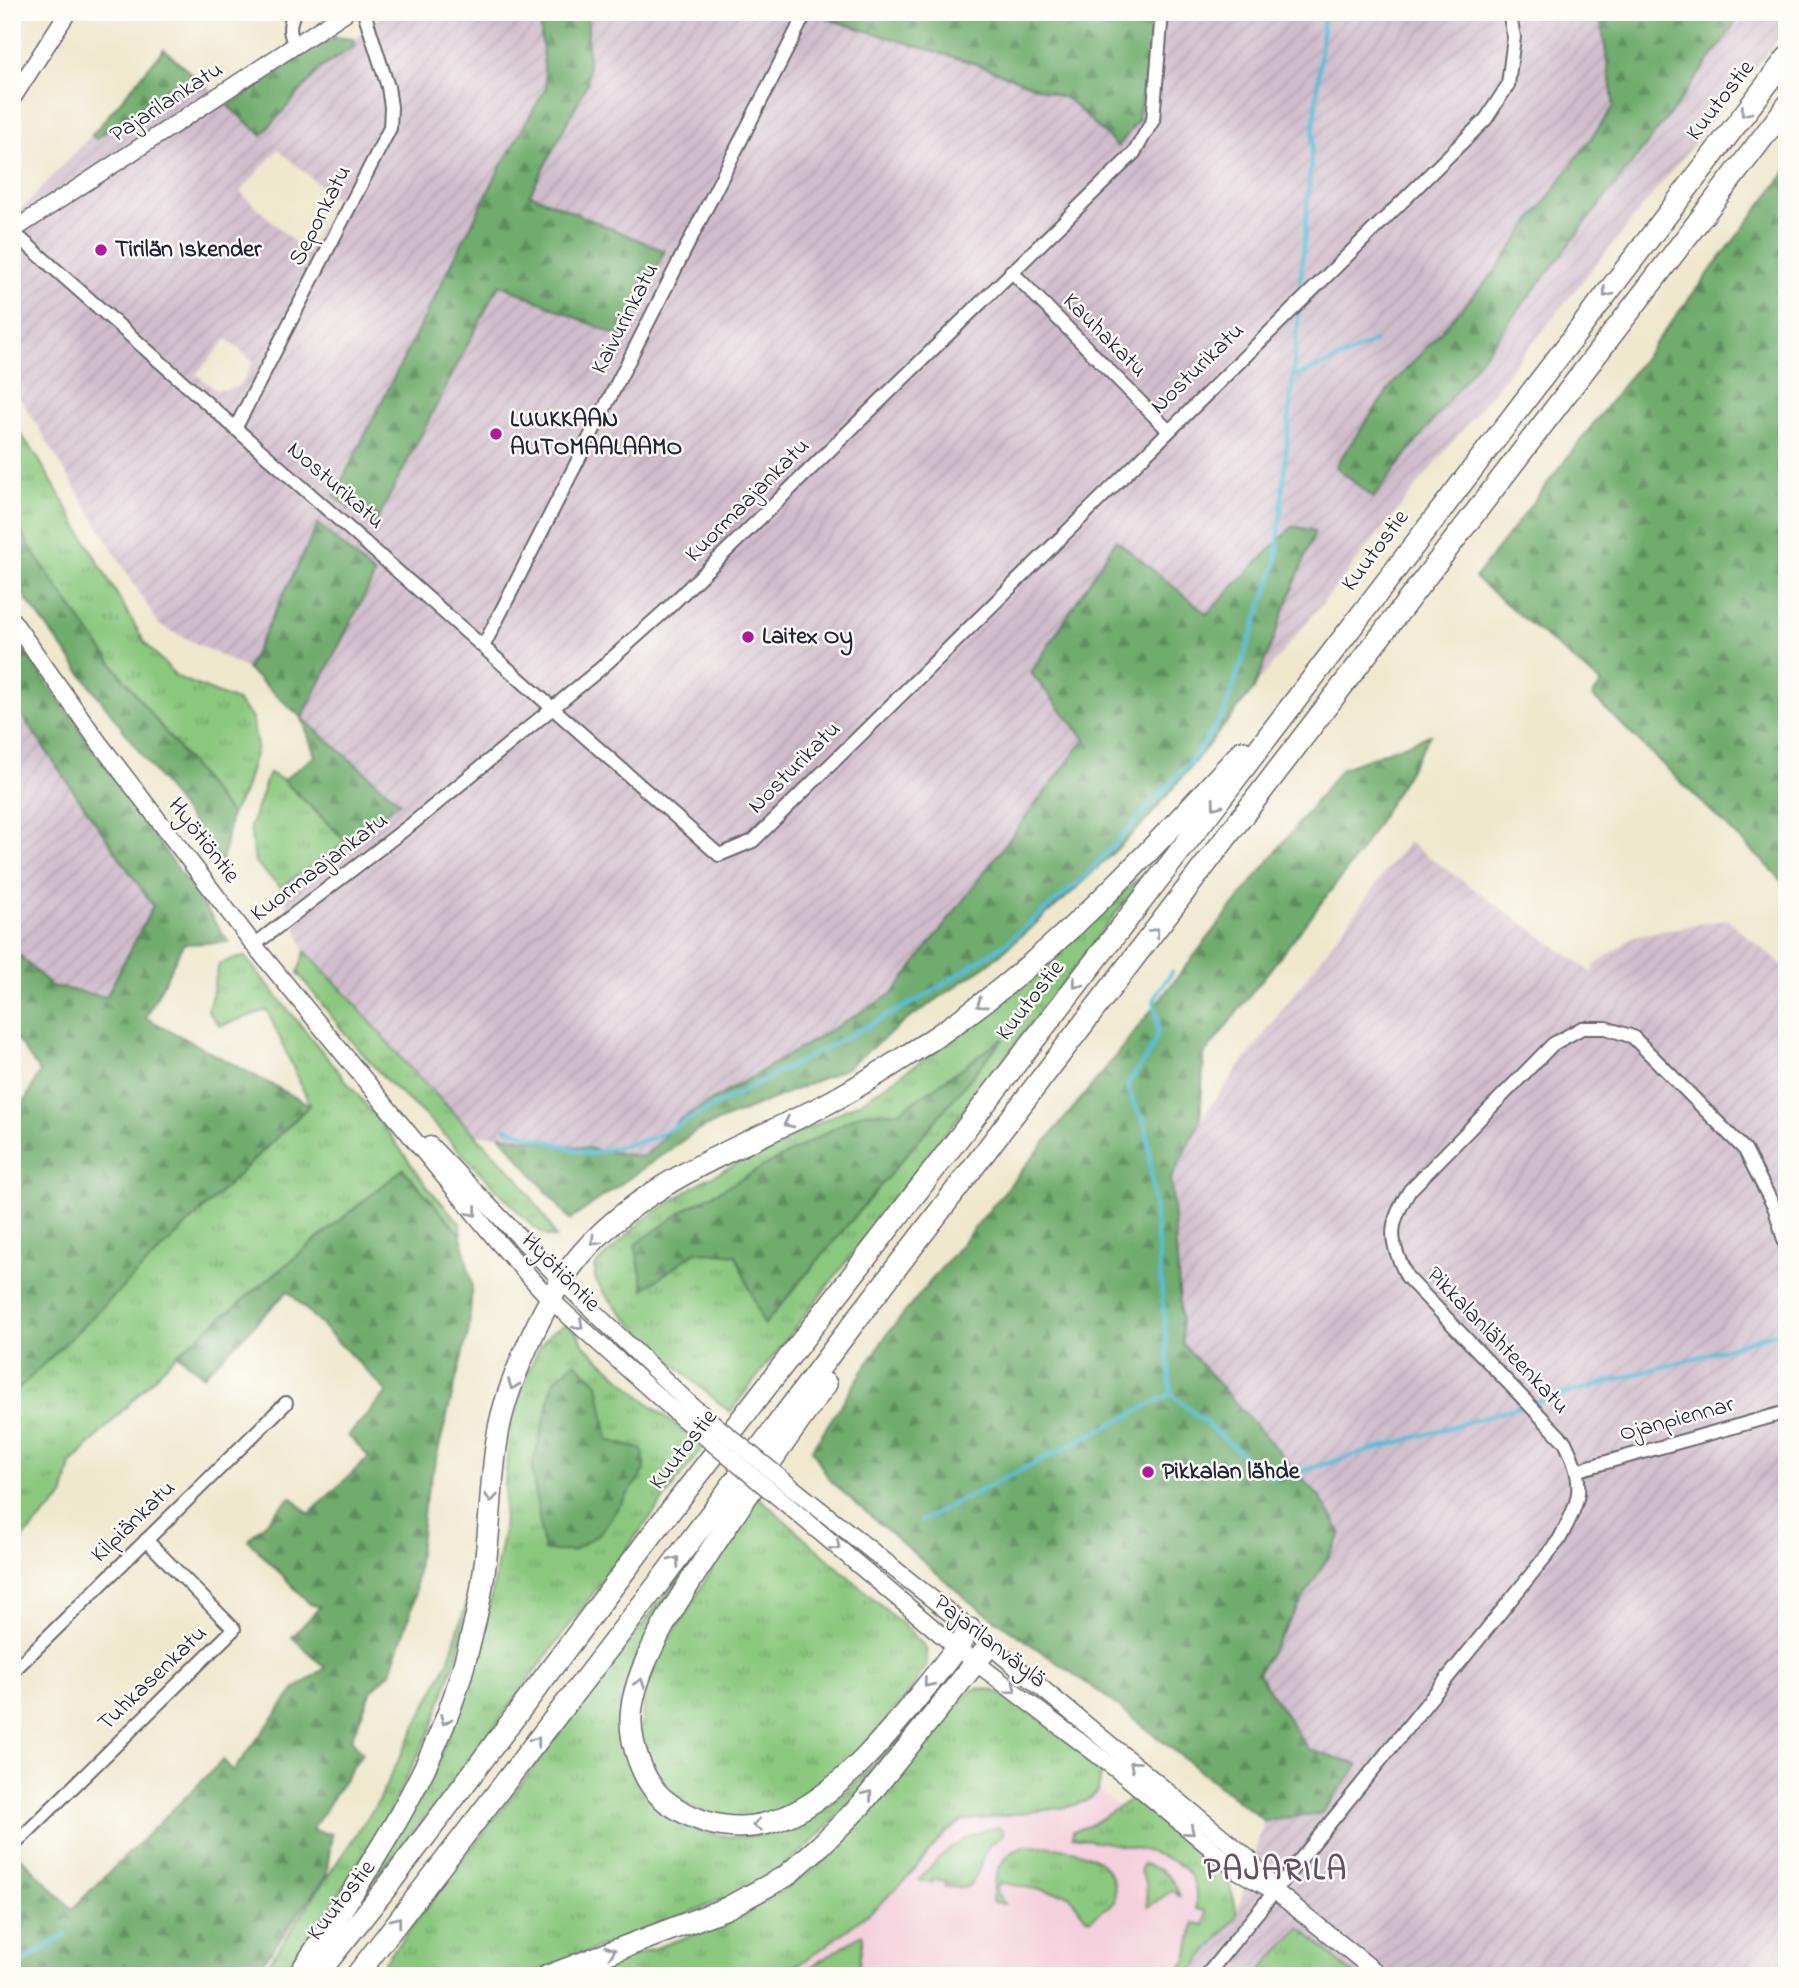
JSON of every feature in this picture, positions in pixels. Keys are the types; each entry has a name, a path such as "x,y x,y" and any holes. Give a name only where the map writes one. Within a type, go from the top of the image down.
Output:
{"highway":[{"name":"Kuutostie","path":"316,1976 390,1883 667,1515 1204,820 1787,58"},
{"path":"356,1976 1787,106"},
{"path":"298,1976 386,1838 427,1761 446,1718 477,1613 485,1570 498,1430 523,1360 551,1300 576,1261 642,1198 676,1178 837,1098 928,1042 996,993 1060,939 1187,811 1266,724 1458,486"},
{"path":"970,1629 889,1731 847,1776 822,1798 799,1812 769,1824 720,1828 691,1818 664,1801 645,1774 633,1743 632,1704 649,1654 679,1599 776,1452 1116,982"},
{"path":"548,1976 727,1908 786,1876 861,1805 982,1654"}],"main road":[{"path":"12,99 68,12"},
{"name":"Pajarilankatu","path":"13,231 346,12"},
{"name":"Hyötiöntie","path":"12,620 97,740 254,945 497,1241 551,1300 686,1411"},
{"name":"Hyötiöntie","path":"368,1083 513,1229 686,1411"},
{"name":"Pajarilanväylä","path":"686,1411 784,1502 957,1648 982,1654"},
{"name":"Pajarilanväylä","path":"686,1411 794,1489 970,1629 982,1654 1125,1776 1238,1871 1276,1892 1381,1976"}],"street":[{"path":"295,12 289,22 290,36 295,45"},
{"name":"Seponkatu","path":"235,429 390,128 388,87 364,12"},
{"name":"Kaivurinkatu","path":"484,645 806,12"},
{"name":"Kuormaajankatu","path":"254,945 413,823 600,669 667,609 1134,153 1153,120 1163,12"},
{"name":"Nosturikatu","path":"13,231 235,429 484,645 550,709 719,855 753,841 1486,119 1508,85 1514,37 1508,12"},
{"name":"Kauhakatu","path":"1011,271 1168,430"},
{"name":"Pikkalanlähteenkatu","path":"1578,1470 1565,1442 1407,1276 1393,1247 1396,1213 1410,1190 1553,1044 1582,1028 1606,1028 1633,1037 1745,1150 1775,1209 1787,1250"},
{"name":"Kilpiänkatu","path":"12,1672 286,1403"},
{"name":"Ojanpiennar","path":"1578,1470 1787,1412"},
{"path":"1206,1976 1559,1540 1572,1516 1578,1492 1578,1470"},
{"name":"Tuhkasenkatu","path":"12,1847 234,1629 146,1540"}],"shaded area":[{"path":"375,12 1787,12 1787,28 1147,820 1070,894 987,965 679,1120 644,1157 500,1135 474,1135 305,951 280,887 400,802 247,669 159,625 24,404 12,389 12,219 92,135 164,49 262,134 321,68 354,47 353,39 377,25","holes":["278,149 336,200 307,254 240,192","227,339 253,362 244,379 236,387 214,389 196,374"]},
{"path":"12,633 229,942 183,944 145,1018 106,997 51,986 12,948"},
{"path":"1408,842 1593,973 1594,966 1634,936 1727,919 1787,969 1787,1976 1355,1976 1300,1928 1255,1976 1186,1976 1237,1912 1264,1821 1321,1813 1359,1765 1308,1749 1258,1673 1342,1534 1321,1499 1183,1344 1171,1179 1208,1109"},
{"path":"1002,1730 1079,1774 1172,1851 1237,1912 1186,1976 723,1976"}],"green space":[{"path":"539,12 588,12 588,82 530,194 665,251 621,337 499,284 374,526 334,496 500,168 546,88"},
{"path":"830,12 1155,12 1155,26 1138,120 1118,147 1069,100 976,64 828,19"},
{"path":"1740,12 1731,30 1674,109 1373,498 1335,466 1392,385 1493,274 1614,106 1600,14"},
{"path":"334,37 353,39 355,46 321,68 262,135 228,106 318,45"},
{"path":"164,49 206,87 188,90 168,88 96,139 92,135"},
{"path":"1787,171 1787,890 1776,874 1592,696 1602,684 1475,578"},
{"path":"12,422 38,458 145,643 177,677 237,701 252,718 257,746 244,792 231,815 115,668 49,577 12,518"},
{"path":"12,518 90,633 231,815 222,863 12,580"},
{"path":"318,524 375,575 302,718 247,669"},
{"path":"1293,526 1315,531 1254,689 1147,820 1070,894 987,965 907,1020 845,1069 696,1131 570,1220 500,1135 644,1157 679,1120 893,993 1085,739 1031,673 1116,540 1207,614"},
{"path":"12,633 229,942 183,944 146,1018 310,1105 12,1395 12,1126 40,1072 12,1033 12,948 51,986 106,997 153,906 12,701"},
{"path":"302,718 400,802 347,842 283,780 315,756"},
{"path":"1430,735 1359,854 1204,1055 1200,1122 1171,1179 1183,1344 1321,1499 1342,1534 1258,1673 1308,1749 1359,1765 1321,1813 1264,1821 1102,1694 970,1602 830,1481 812,1449 887,1334 1098,1078 1341,769"},
{"path":"269,773 283,780 347,842 280,887 255,862 250,827"},
{"path":"1155,863 730,1412 634,1326 602,1289 595,1277 595,1266 643,1220 704,1180 861,1102 970,1028 1047,964"},
{"path":"305,951 350,998 407,1065 518,1178 556,1238 547,1236 531,1225 430,1120 388,1082 347,1036 298,973"},
{"path":"244,956 388,1132 429,1189 460,1223 461,1235 403,1169 177,1354 71,1464 63,1497 12,1549 12,1395 310,1105 267,1010 220,1026 208,1011 219,964"},
{"path":"1004,1038 764,1325 736,1255 697,1251 644,1289 635,1245 684,1210 862,1113 899,1112"},
{"path":"403,1169 461,1235 472,1285 469,1329 424,1506 414,1601 391,1672 372,1690 351,1739 362,1753 312,1830 332,1834 326,1876 253,1976 12,1976 12,1866 21,1857 72,1909 223,1760 233,1771 295,1689 325,1668 292,1637 320,1607 310,1604 248,1540 291,1497 309,1514 369,1457 348,1436 387,1392 288,1291 203,1376 177,1354"},
{"path":"567,1324 578,1334 584,1345 648,1403 703,1447 435,1805 353,1907 428,1783 462,1706 483,1640 503,1534 511,1420 525,1378 540,1346 551,1333"},
{"path":"575,1362 598,1383 608,1440 643,1450 645,1470 600,1533 572,1551 544,1551 532,1469 554,1381"},
{"path":"757,1496 912,1633 926,1648 927,1663 911,1691 846,1767 783,1810 752,1819 712,1817 690,1807 665,1787 649,1761 641,1732 645,1688 667,1643"},
{"path":"708,1539 632,1672 621,1719 625,1747 650,1794 658,1805 689,1826 726,1836 764,1834 801,1822 823,1809 864,1774 953,1669 959,1666 861,1792 805,1849 770,1875 733,1896 525,1976 374,1976"},
{"path":"476,1573 459,1650 432,1727 389,1813 289,1976 260,1976 376,1805 448,1662"},
{"path":"976,1688 992,1690 1022,1704 1100,1768 1099,1785 1094,1795 1067,1807 962,1821 944,1834 906,1879 876,1908 806,1960 775,1976 576,1976 721,1925 769,1899 815,1869 858,1825 964,1697"},
{"path":"1136,1796 1230,1873 1236,1917 1187,1976 1175,1976 1187,1960 1194,1923 1204,1925 1206,1911 1196,1909 1193,1881 1183,1867 1137,1849 1072,1837 1073,1831 1091,1825"},
{"path":"998,1827 1003,1830 1003,1835 985,1852 970,1885 964,1888 945,1886 946,1881 933,1879 932,1884 919,1880 954,1846 974,1834"},
{"path":"1024,1846 1071,1850 1086,1854 1099,1862 1109,1872 1114,1885 1114,1902 1091,1919 1086,1918 1069,1895 1002,1883 995,1888 1004,1904 992,1902 999,1868 1008,1855"},
{"path":"1143,1864 1167,1875 1180,1897 1173,1890 1148,1907 1146,1883 1140,1872"},
{"path":"1300,1928 1355,1976 1255,1976"},
{"path":"862,1934 857,1976 797,1976"}],"waterway":[{"path":"1299,299 1324,12"},
{"path":"506,1128 590,1154 653,1138 927,995 1005,944 1087,875 1195,756 1224,714 1276,565 1299,308"},
{"path":"1293,378 1374,341"},
{"path":"1172,972 1155,999 1158,1027 1154,1043 1127,1085 1145,1122 1149,1148 1171,1394 1273,1479 1787,1329"},
{"path":"921,1521 1171,1394"},
{"path":"12,1968 66,1935"}],"place":[{"name":"Tirilän Iskender","path":"101,250"},
{"name":"LUUKKAAN AUTOMAALAAMO","path":"496,434"},
{"name":"Laitex Oy","path":"748,637"},
{"name":"Pikkalan lähde","path":"1148,1472"}],"district":[{"name":"PAJARILA","path":"1276,1871"}]}
